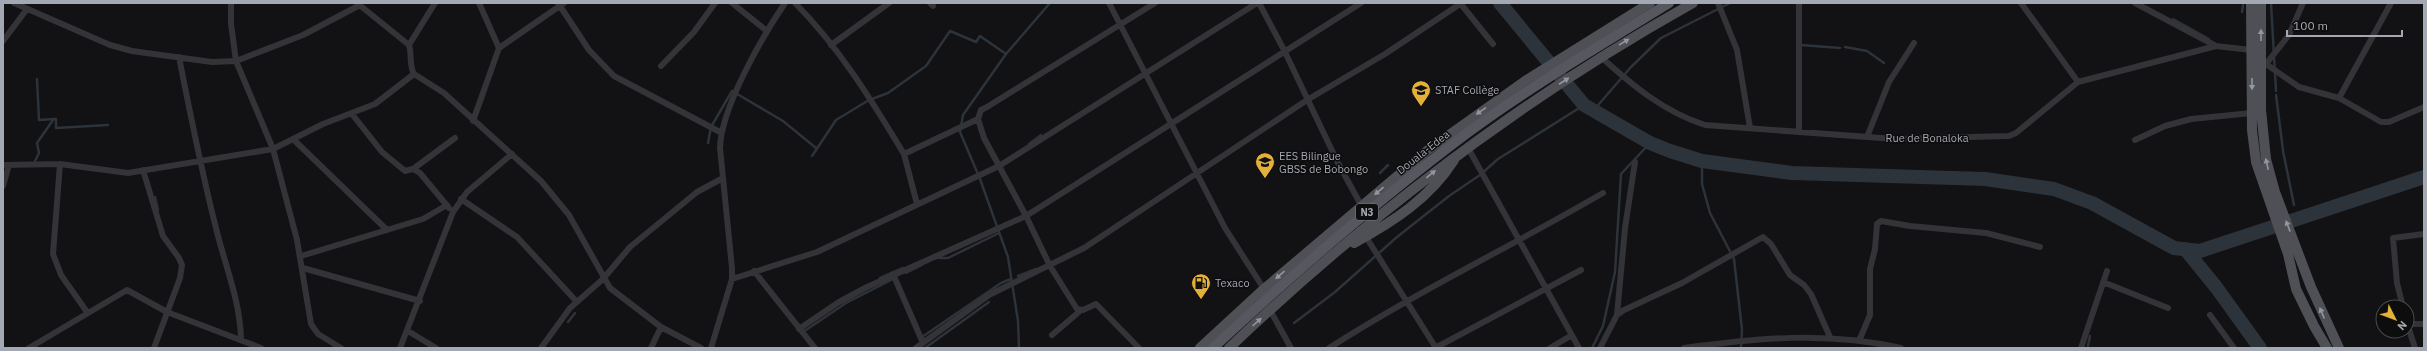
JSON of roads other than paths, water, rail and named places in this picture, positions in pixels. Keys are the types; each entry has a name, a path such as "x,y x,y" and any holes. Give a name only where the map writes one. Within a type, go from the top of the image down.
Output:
{"highway":[{"name":"Douala-Edea","path":"1213,348 1362,216 1466,134 1534,94 1669,3"}],"main road":[{"path":"1200,348 1264,289 1361,205 1464,122 1579,46 1650,3"},
{"path":"1588,59 1600,57 1693,3"},
{"path":"2251,3 2251,50 2259,64 2252,113 2256,162 2292,252 2311,288 2339,348"},
{"path":"2261,3 2259,64 2261,110 2266,159 2274,204"},
{"path":"1229,348 1333,255 1458,153 1534,94"},
{"path":"1333,255 1398,216 1432,190 1442,179 1458,153"},
{"path":"2292,252 2296,289 2314,326 2327,348"}],"street":[{"path":"14,3 110,45 132,51 212,62 236,61 303,35 358,4 409,45 412,53 411,70 414,74 444,93 473,121 541,181 569,215 603,279 633,307 661,327 701,348"},
{"path":"231,3 231,24 236,61 273,149 301,256 313,330 340,348"},
{"path":"409,45 435,3"},
{"path":"479,3 499,48"},
{"path":"661,66 694,32 715,3"},
{"path":"732,3 766,31"},
{"path":"711,348 732,279 720,132 725,116 766,31 785,3"},
{"path":"794,3 832,45 866,91 904,154 917,204"},
{"path":"832,45 889,3"},
{"path":"1109,3 1225,228 1264,289"},
{"path":"1080,311 1050,266 1026,216 999,166 978,119 981,110 1120,26 1155,3"},
{"path":"732,279 817,252 999,166 1258,3 1284,50 1338,163 1361,205"},
{"path":"799,330 839,302 893,274 1026,216 1284,50 1361,3"},
{"path":"893,274 919,346 988,295 1050,266 1084,248 1307,100 1385,54 1460,3 1493,44"},
{"path":"1718,3 1738,50 1750,128"},
{"path":"1799,3 1799,132"},
{"path":"2021,3 2078,82"},
{"path":"2135,3 2216,46"},
{"path":"2303,3 2289,35 2259,64 2300,87 2339,98 2385,123 2424,107"},
{"path":"2339,98 2391,3"},
{"path":"473,121 499,48 561,4 589,50 614,76 720,132"},
{"path":"3,42 27,9"},
{"path":"1867,137 1889,82 1914,43"},
{"name":"Rue de Bonaloka","path":"1600,57 1645,95 1692,121 1706,125 1895,139 2009,136 2016,133 2078,82 2216,46 2251,50"},
{"path":"179,57 199,161 225,264 237,298 241,339"},
{"path":"3,186 6,165 60,164 128,173 273,149 375,104 414,74"},
{"path":"2135,140 2165,126 2191,119 2252,113"},
{"path":"352,114 382,152 405,171 413,169 455,138"},
{"path":"904,154 978,119"},
{"path":"293,139 387,230"},
{"path":"1467,146 1579,348"},
{"path":"400,348 420,301 453,212 461,199 512,154"},
{"path":"1600,348 1617,315 1625,228 1635,162"},
{"path":"60,164 53,254 61,275 87,312"},
{"path":"413,169 420,173 453,212"},
{"path":"143,170 163,236 180,258 182,265 180,278 154,348"},
{"path":"541,348 554,327 577,302 603,279 630,247 667,215 697,192 723,178"},
{"path":"1329,348 1406,301 1520,242 1603,193"},
{"path":"461,199 517,237 577,302"},
{"path":"301,256 423,219 447,205"},
{"path":"1854,348 1870,314 1870,269 1875,249 1877,224 1881,221 1910,226 1986,233 2040,247"},
{"path":"2401,299 2393,238 2424,234"},
{"path":"1366,236 1435,348 1547,290 1581,270"},
{"path":"1617,315 1624,310 1682,283 1763,237 1766,238 1790,275 1804,285 1811,294 1830,337"},
{"path":"303,268 420,301"},
{"path":"2081,348 2107,271"},
{"path":"754,272 799,330 815,348"},
{"path":"2103,282 2168,308"},
{"path":"29,348 126,290 167,312 241,339 261,348"},
{"path":"1052,335 1080,311 1096,304 1139,348"},
{"path":"1270,310 1291,348"},
{"path":"2210,315 2234,348"},
{"path":"651,348 661,327"},
{"path":"408,331 436,348"},
{"path":"1550,348 1572,335"},
{"path":"1684,348 1768,337 1830,337 1900,348"}],"waterway":[{"path":"1019,348 1018,321 1008,257 980,179 960,132 963,115 1006,54 1050,3"},
{"path":"1500,3 1584,105 1650,143 1702,161 1792,173 1985,179 2054,189 2092,203 2174,248 2200,251 2424,177"},
{"path":"1593,111 1631,67 1661,38 1730,3"},
{"path":"2271,3 2276,91"},
{"path":"2242,12 2243,5"},
{"path":"2173,19 2209,39"},
{"path":"872,99 888,93 926,66 950,31 976,42 980,36 1006,54"},
{"path":"1801,45 1840,48"},
{"path":"1845,47 1867,51 1884,63"},
{"path":"37,79 39,120 54,119"},
{"path":"708,143 711,127 732,91 783,121 816,148"},
{"path":"2276,95 2283,150"},
{"path":"812,156 836,120 869,100"},
{"path":"1294,323 1335,292 1397,237 1449,196 1480,175 1498,159 1584,105"},
{"path":"54,119 56,119 56,128 108,125"},
{"path":"35,161 39,153 37,143 53,120"},
{"path":"1029,144 1041,135"},
{"path":"1592,348 1603,326 1615,272 1621,174 1650,143"},
{"path":"2283,151 2294,205"},
{"path":"1702,161 1702,184 1710,213 1734,259 1742,330 1741,348"},
{"path":"1380,173 1388,165"},
{"path":"155,197 158,210"},
{"path":"938,258 948,258 999,233"},
{"path":"2185,249 2216,287 2260,348"},
{"path":"906,273 922,265"},
{"path":"880,278 903,268"},
{"path":"1018,276 1036,269"},
{"path":"803,332 846,303 895,278"},
{"path":"922,337 1001,283 1011,279"},
{"path":"925,348 989,302"},
{"path":"568,322 575,313"},
{"path":"2088,346 2090,336"}],"place":[{"name":"STAF Collège","path":"1421,107"},
{"name":"EES Bilingue GBSS de Bobongo","path":"1265,179"},
{"name":"Texaco","path":"1201,300"}]}
